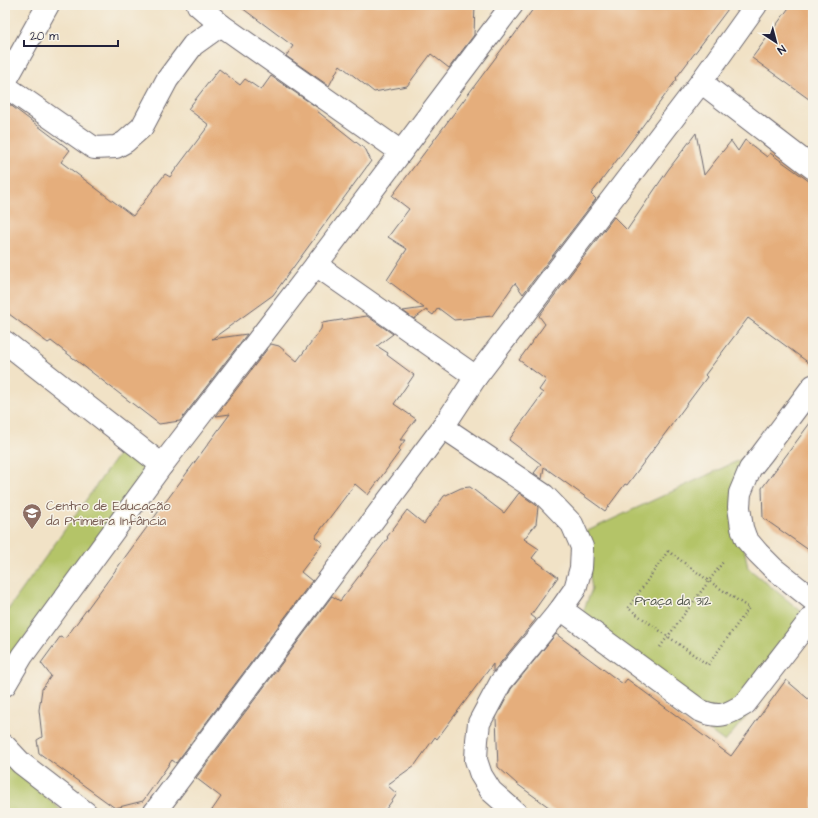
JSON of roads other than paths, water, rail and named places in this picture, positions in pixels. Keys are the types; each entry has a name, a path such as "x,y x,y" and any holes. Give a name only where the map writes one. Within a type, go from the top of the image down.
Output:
{"street":[{"path":"5,82 48,5"},
{"path":"198,5 222,25 401,152"},
{"path":"5,685 22,656 162,465 316,265 512,5"},
{"path":"154,813 443,426 476,377 701,82 756,5"},
{"path":"5,86 94,148 116,147 125,142 142,127 167,80 193,45 222,25"},
{"path":"701,82 813,168"},
{"path":"316,265 476,377"},
{"path":"5,342 162,465"},
{"path":"813,386 750,468 740,493 739,507 742,528 746,539 773,568 813,600"},
{"path":"443,426 544,495 572,524 582,547 581,568 575,589 501,682 479,723 476,760 481,775 491,791 516,813"},
{"path":"561,608 699,710 715,716 724,715 745,704 813,616"},
{"path":"5,746 21,763 86,813"}],"place":[{"name":"Centro de Educação da Primeira Infância","path":"32,530"}],"park label":[{"name":"Praça da 312","path":"673,601"}]}
